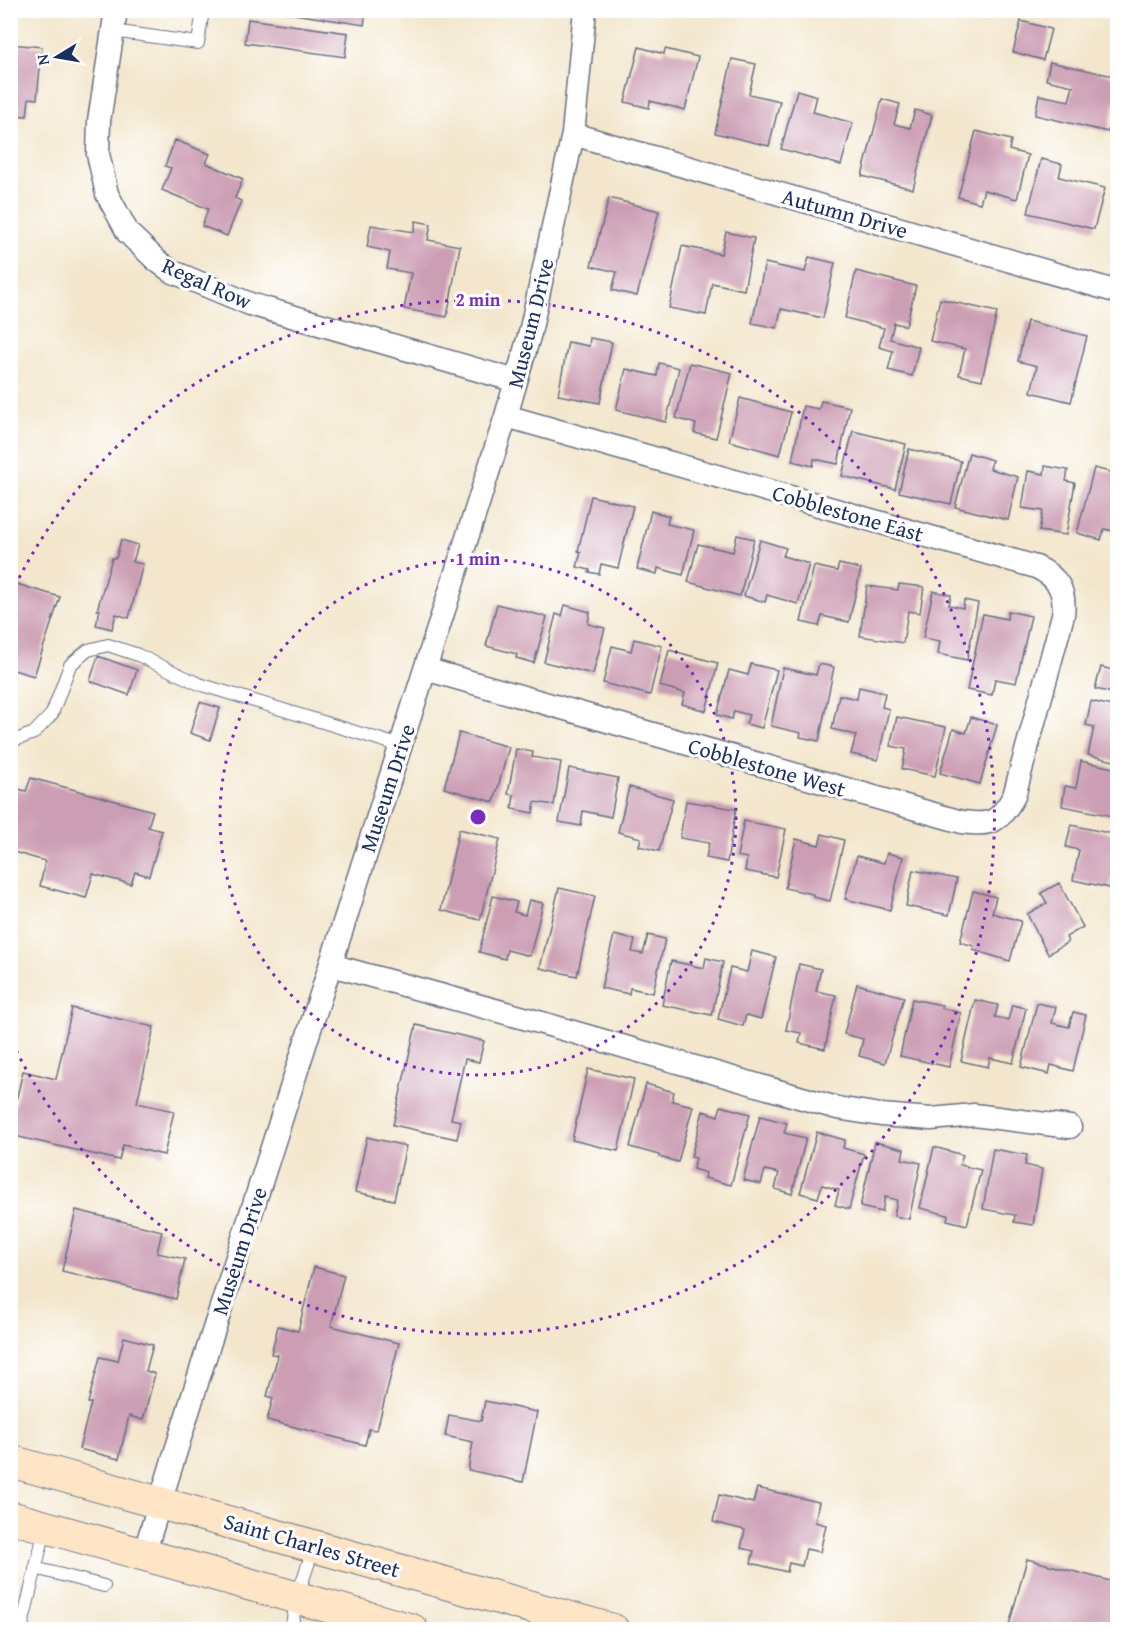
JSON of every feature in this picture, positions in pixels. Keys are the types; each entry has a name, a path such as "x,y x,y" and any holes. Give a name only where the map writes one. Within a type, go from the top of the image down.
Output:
{"street":[{"name":"Museum Drive","path":"144,1554 506,416 530,333 573,134 585,10"},
{"name":"Regal Row","path":"115,21 99,121 98,154 107,194 128,234 156,261 171,271 250,304 516,381"},
{"name":"Autumn Drive","path":"573,134 1118,292"},
{"name":"Cobblestone East","path":"506,416 1047,572 1057,581 1065,604 1037,711"},
{"name":"Cobblestone West","path":"425,669 951,819 981,825 1005,813 1014,796 1037,711"},
{"path":"331,965 837,1108 931,1119 974,1115 1070,1126"},
{"name":"Saint Charles Street","path":"10,1461 608,1629"},
{"path":"10,1516 411,1629"}],"lane":[{"path":"115,21 198,43 203,10"},
{"path":"10,742 34,733 52,714 70,665 88,650 108,645 138,655 199,684 401,746"},
{"path":"21,1629 46,1526"},
{"path":"291,1629 297,1597 314,1546"},
{"path":"35,1568 104,1586"}],"building":[{"path":"282,10 366,10 364,25 282,12"},
{"path":"959,10 987,10 985,18"},
{"path":"248,19 348,33 345,57 245,43"},
{"path":"1021,21 1051,29 1043,60 1013,52"},
{"path":"10,44 42,47 37,99 29,98 27,116 10,115"},
{"path":"639,47 664,54 665,49 698,57 685,110 650,101 649,108 625,102"},
{"path":"732,59 756,64 749,94 780,101 769,146 715,133"},
{"path":"1050,62 1118,77 1118,89 1108,132 1035,115 1039,95 1069,101 1073,86 1046,80"},
{"path":"797,90 817,96 813,112 853,123 841,165 781,149"},
{"path":"882,99 900,104 894,124 910,128 915,110 932,115 913,189 862,176"},
{"path":"976,131 1011,140 1009,150 1028,155 1017,199 984,190 980,203 958,197"},
{"path":"175,140 210,154 206,163 243,179 235,198 241,201 227,236 202,226 208,209 162,190 171,168 165,166"},
{"path":"1041,159 1062,164 1059,177 1105,188 1094,229 1028,213"},
{"path":"609,198 659,211 637,296 612,290 617,272 591,266"},
{"path":"416,221 431,224 428,240 460,246 447,317 404,309 411,273 387,269 390,252 367,247 371,225 414,232"},
{"path":"726,232 754,238 744,290 712,283 706,315 669,308 682,246 721,254"},
{"path":"809,257 835,263 823,318 781,309 777,328 752,323 765,263 805,272"},
{"path":"856,271 916,286 906,326 894,323 890,339 919,347 912,376 888,370 893,351 879,347 884,328 845,318"},
{"path":"940,299 997,312 982,380 959,375 965,349 930,341"},
{"path":"1027,321 1087,336 1071,402 1031,392 1037,366 1018,361"},
{"path":"590,338 612,342 600,403 558,395 568,342 589,346"},
{"path":"659,363 679,368 666,422 616,410 626,369 657,376"},
{"path":"690,363 732,373 716,438 694,433 696,424 676,418"},
{"path":"740,398 791,412 780,455 729,441"},
{"path":"821,401 850,407 838,464 814,459 813,466 792,461 803,406 819,409"},
{"path":"853,431 906,444 895,489 842,476"},
{"path":"909,449 961,461 951,504 899,492"},
{"path":"969,453 992,460 990,469 1018,477 1008,520 955,507"},
{"path":"1045,466 1068,470 1066,481 1075,483 1066,535 1039,531 1043,511 1022,508 1028,471 1044,474"},
{"path":"1094,468 1118,474 1118,532 1104,529 1101,540 1077,533"},
{"path":"591,496 633,506 618,568 601,564 599,574 577,567 581,552 578,551"},
{"path":"651,511 669,516 667,524 694,530 683,575 658,568 657,574 637,569"},
{"path":"737,535 754,539 740,596 688,582 698,544 733,552"},
{"path":"121,540 138,545 133,562 143,564 129,618 116,614 112,629 96,625 100,610 97,610 112,558 116,558"},
{"path":"760,540 786,548 783,556 809,564 798,604 767,595 765,602 744,596"},
{"path":"839,564 861,569 849,622 822,616 819,626 801,622 814,566 837,571"},
{"path":"10,582 60,597 34,676 10,669"},
{"path":"899,584 924,587 920,613 908,611 903,643 860,636 867,586 898,590"},
{"path":"933,591 951,595 949,605 963,608 964,600 978,603 967,660 938,654 940,641 923,638"},
{"path":"497,604 547,617 534,663 516,658 517,654 486,646"},
{"path":"565,605 590,612 588,624 605,628 593,674 544,662 556,614 562,616"},
{"path":"1008,611 1031,616 1016,683 995,679 992,695 967,690 983,614 1007,619"},
{"path":"634,639 662,646 650,695 603,683 612,646 631,651"},
{"path":"669,650 718,663 706,711 682,704 685,693 660,686"},
{"path":"1117,653 1118,694 1095,689 1101,667 1113,670"},
{"path":"98,656 137,670 129,695 90,681"},
{"path":"751,664 777,670 762,728 746,724 749,715 734,711 732,719 717,715 729,670 748,675"},
{"path":"819,664 834,667 819,741 800,737 801,733 771,726 783,668 816,675"},
{"path":"859,687 885,693 882,707 889,709 878,760 851,754 856,735 832,729 839,695 857,699"},
{"path":"1091,701 1116,707 1114,716 1118,717 1118,762 1088,755 1094,727 1086,725"},
{"path":"200,702 220,708 210,740 190,733"},
{"path":"897,717 946,727 935,776 902,769 906,749 890,746"},
{"path":"971,717 997,725 980,784 940,773 953,729 966,733"},
{"path":"459,733 509,747 494,802 444,788"},
{"path":"516,749 533,752 532,757 561,762 554,805 535,802 533,813 512,809 514,795 508,794"},
{"path":"1081,761 1118,769 1118,817 1062,806 1065,786 1076,788"},
{"path":"569,768 618,778 611,817 583,811 581,826 559,822"},
{"path":"31,778 153,811 148,827 162,831 149,876 135,872 131,884 93,874 86,898 40,886 45,861 10,851 13,834 10,833 10,804 15,788 26,791"},
{"path":"629,787 673,799 659,851 639,846 641,838 618,832"},
{"path":"686,801 736,809 727,862 706,858 709,843 680,838"},
{"path":"744,821 786,829 776,877 745,871 747,858 737,856"},
{"path":"1071,825 1118,835 1118,851 1110,888 1073,880 1079,850 1066,847"},
{"path":"459,829 500,839 480,920 441,910"},
{"path":"822,834 844,840 830,901 813,897 813,894 785,888 796,839 819,845"},
{"path":"887,853 903,857 890,910 845,899 857,856 884,863"},
{"path":"913,870 957,879 949,915 906,906"},
{"path":"1059,883 1083,927 1066,937 1068,942 1048,954 1027,914 1047,903 1041,893"},
{"path":"559,888 595,896 577,976 540,968"},
{"path":"973,891 996,897 992,913 1021,921 1010,961 973,950 974,946 960,942"},
{"path":"493,896 517,902 514,912 525,915 529,900 543,903 530,956 507,950 505,959 479,952"},
{"path":"614,935 635,940 632,952 643,954 648,935 665,939 653,993 630,988 629,994 601,988"},
{"path":"752,951 776,957 761,1019 746,1015 743,1026 718,1019 730,968 747,972"},
{"path":"706,958 723,962 712,1015 662,1005 671,961 704,968"},
{"path":"799,964 821,969 816,991 836,995 825,1049 799,1043 801,1033 786,1030"},
{"path":"857,984 904,997 885,1063 859,1056 863,1039 844,1034"},
{"path":"912,999 942,1005 941,1008 961,1013 949,1067 900,1056"},
{"path":"975,1000 998,1005 995,1017 1008,1020 1012,1005 1026,1008 1013,1063 990,1058 988,1067 961,1061"},
{"path":"1037,1003 1056,1007 1052,1023 1069,1027 1073,1012 1086,1015 1073,1071 1051,1065 1049,1074 1021,1067"},
{"path":"72,1008 154,1027 137,1103 174,1111 164,1155 123,1145 119,1160 10,1135 23,1071 56,1079"},
{"path":"416,1025 484,1041 479,1062 465,1059 451,1119 461,1121 457,1139 393,1125"},
{"path":"588,1069 634,1079 618,1151 572,1140"},
{"path":"646,1084 674,1092 672,1101 693,1106 678,1162 630,1147"},
{"path":"721,1106 750,1114 731,1185 705,1178 706,1173 693,1169 696,1158 691,1157 703,1111 718,1116"},
{"path":"760,1116 787,1123 784,1133 806,1138 792,1194 775,1189 779,1173 765,1170 761,1184 743,1180"},
{"path":"817,1132 845,1140 843,1148 864,1154 849,1209 835,1205 839,1190 822,1185 818,1198 800,1193"},
{"path":"367,1137 406,1146 394,1200 355,1192"},
{"path":"875,1142 904,1149 902,1159 921,1163 909,1219 894,1216 897,1200 885,1197 882,1212 860,1207"},
{"path":"934,1147 963,1155 960,1165 981,1170 967,1225 947,1220 948,1215 920,1208"},
{"path":"993,1149 1027,1155 1025,1165 1042,1169 1033,1225 1014,1222 1015,1215 983,1209"},
{"path":"76,1210 162,1231 157,1253 185,1259 176,1299 62,1271"},
{"path":"314,1267 344,1275 331,1326 399,1343 377,1430 369,1429 365,1445 267,1420 273,1398 267,1396 278,1355 271,1354 278,1326 298,1331"},
{"path":"124,1337 153,1345 146,1371 155,1374 143,1420 129,1416 119,1459 79,1449 100,1357 118,1361"},
{"path":"485,1401 537,1412 523,1482 468,1470 473,1442 445,1436 449,1415 481,1421"},
{"path":"757,1488 819,1502 815,1522 826,1525 820,1552 806,1549 802,1566 789,1563 787,1572 751,1563 754,1551 741,1548 745,1530 713,1522 719,1495 753,1503"},
{"path":"1027,1559 1118,1583 1118,1630 1008,1629"}]}
